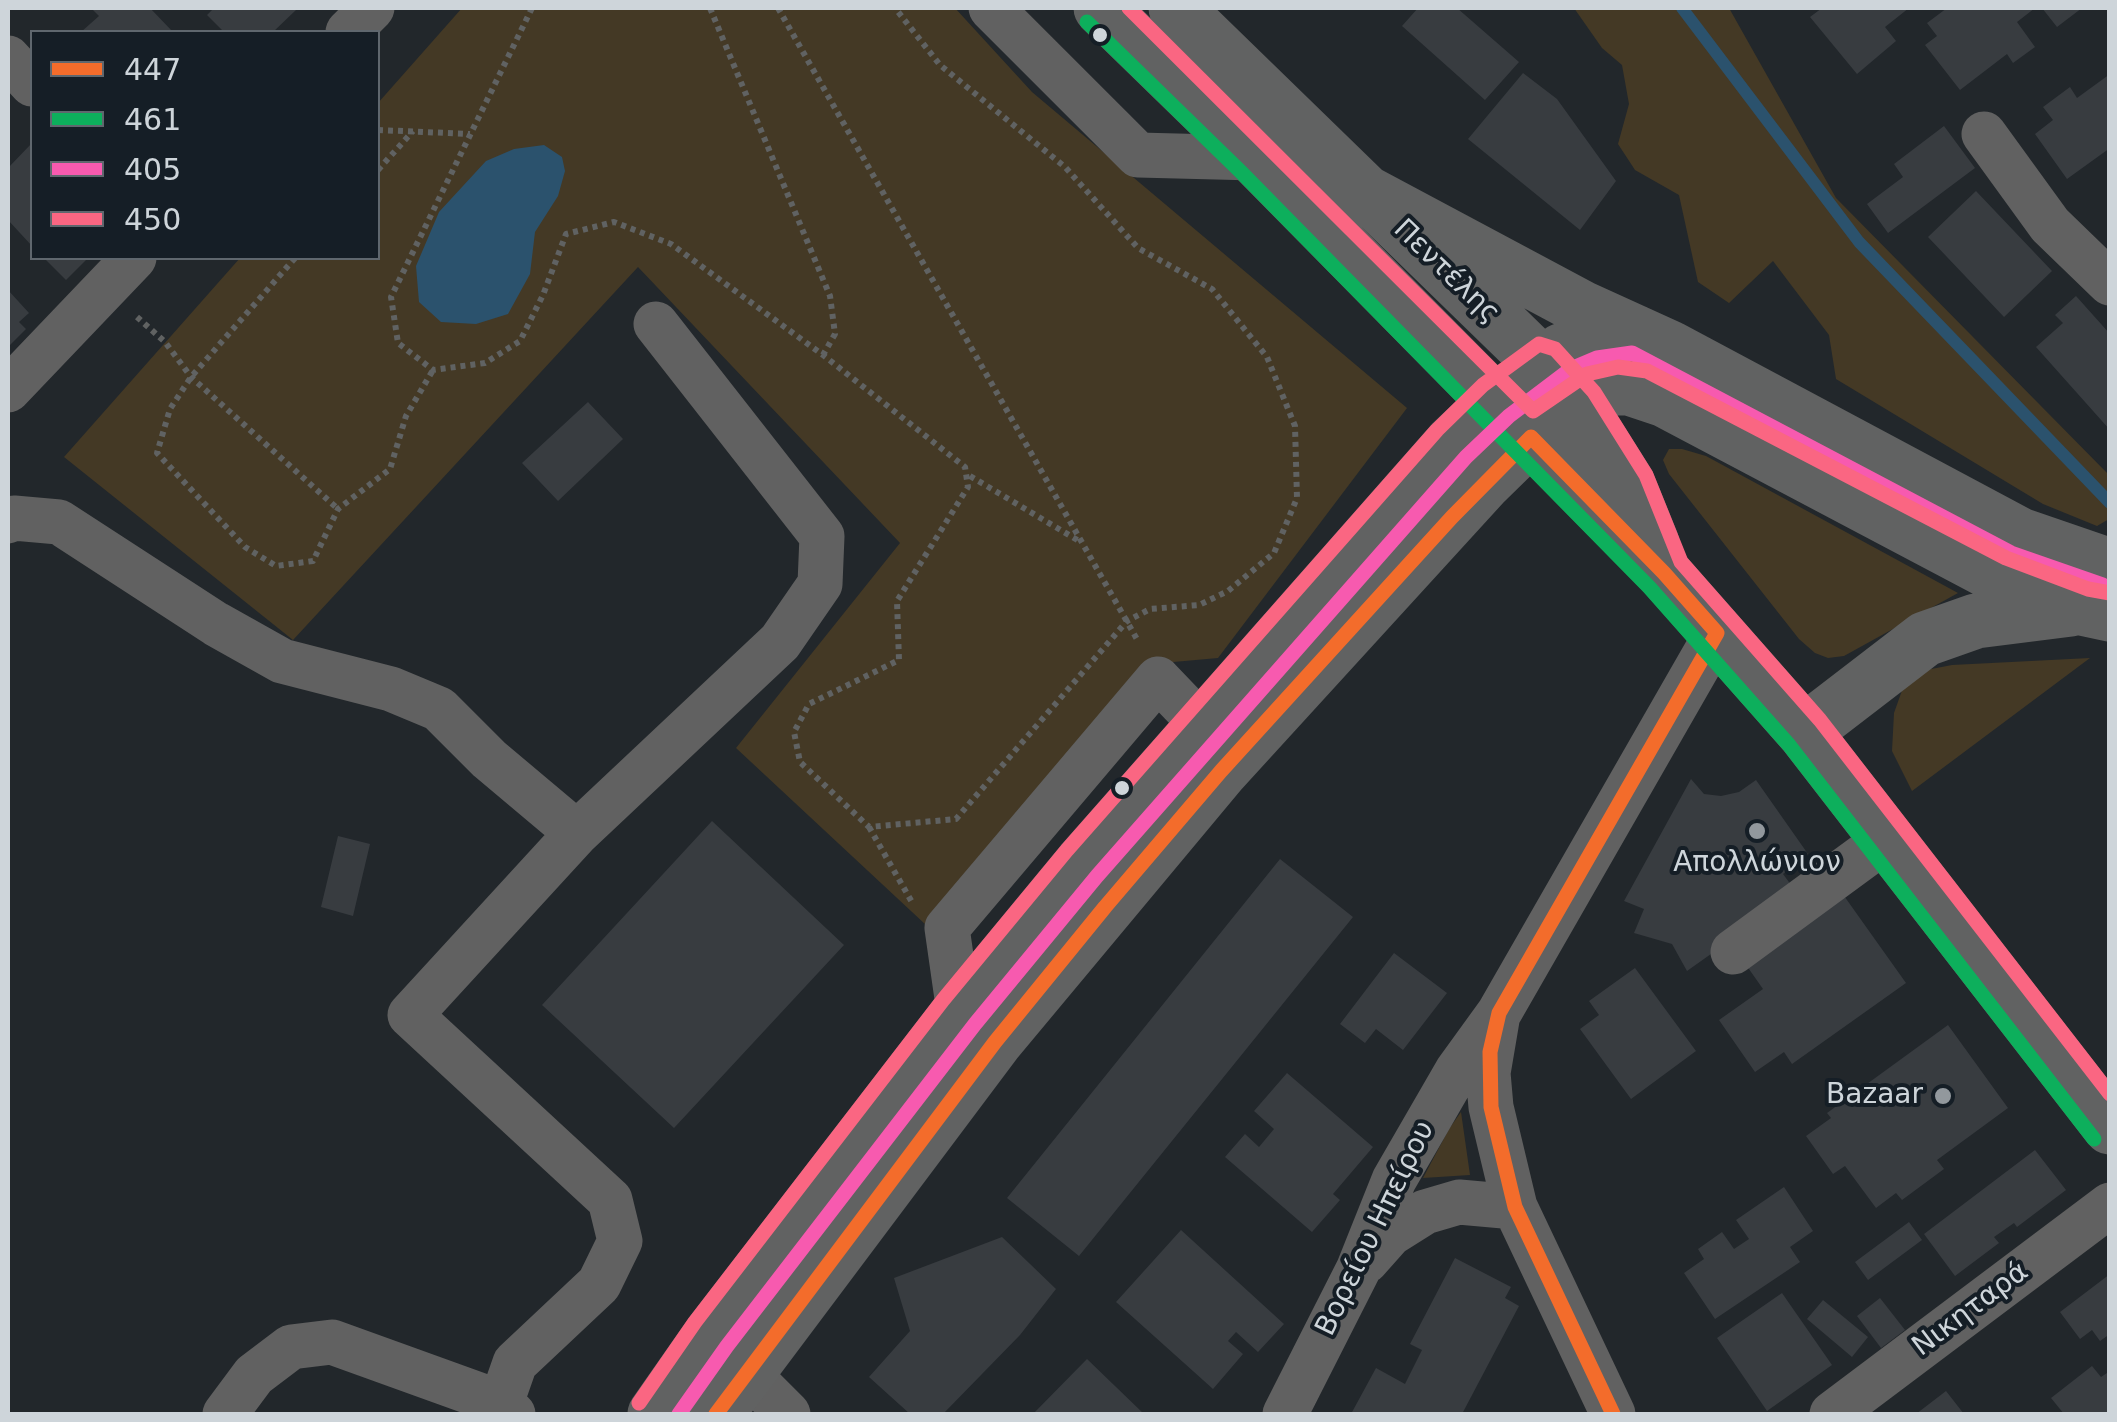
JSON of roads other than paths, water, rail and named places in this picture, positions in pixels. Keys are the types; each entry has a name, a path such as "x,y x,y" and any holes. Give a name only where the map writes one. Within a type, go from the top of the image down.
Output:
{"main road":[{"name":"Πεντέλης","path":"1101,8 1514,419 1718,633 1804,732 2110,1127"},
{"name":"Πεντέλης","path":"1176,8 1560,384 1628,484 1664,574"},
{"path":"1363,191 2020,535 2100,596"},
{"path":"656,1414 711,1334 959,1012 1082,864 1452,443 1514,419 1560,384 1575,344 1635,332"},
{"path":"1560,384 1593,393 1620,387 1664,400 1998,576 2100,596"},
{"path":"731,1393 995,1042 1221,770 1452,517 1514,419"},
{"path":"1804,732 1924,639 1976,621 2100,596"}],"street":[{"path":"350,30 372,8"},
{"path":"991,8 1138,155 1255,158"},
{"path":"8,58 30,82"},
{"path":"1984,134 2050,225 2110,283"},
{"path":"8,390 120,273"},
{"path":"224,1414 254,1375 290,1347 332,1342 507,1408 515,1363 599,1284 620,1241 610,1200 410,1015 576,833 780,642 820,584 822,536 656,324"},
{"path":"8,521 14,518 59,522 216,624 282,661 391,688 439,709 576,833"},
{"name":"Βορείου Ηπείρου","path":"1285,1414 1358,1270 1394,1180 1457,1071 1499,1013 1718,633"},
{"path":"959,1012 947,928 1158,679 1204,727"},
{"path":"1733,952 1887,839"},
{"path":"1499,1013 1488,1073 1490,1107 1515,1207 1613,1414"},
{"path":"1358,1270 1390,1234 1425,1212 1459,1202 1515,1207"},
{"name":"Νικηταρά","path":"1832,1414 2110,1205"},
{"path":"731,1393 788,1414"}],"water":[{"path":"544,145 562,157 565,171 558,196 535,232 530,274 508,314 476,324 441,322 419,302 416,266 439,212 486,161 514,149"}],"waterway":[{"path":"1682,8 1859,242 2110,503"}],"place":[{"name":"Απολλώνιον","path":"1757,831"},
{"name":"Bazaar","path":"1943,1096"}]}
